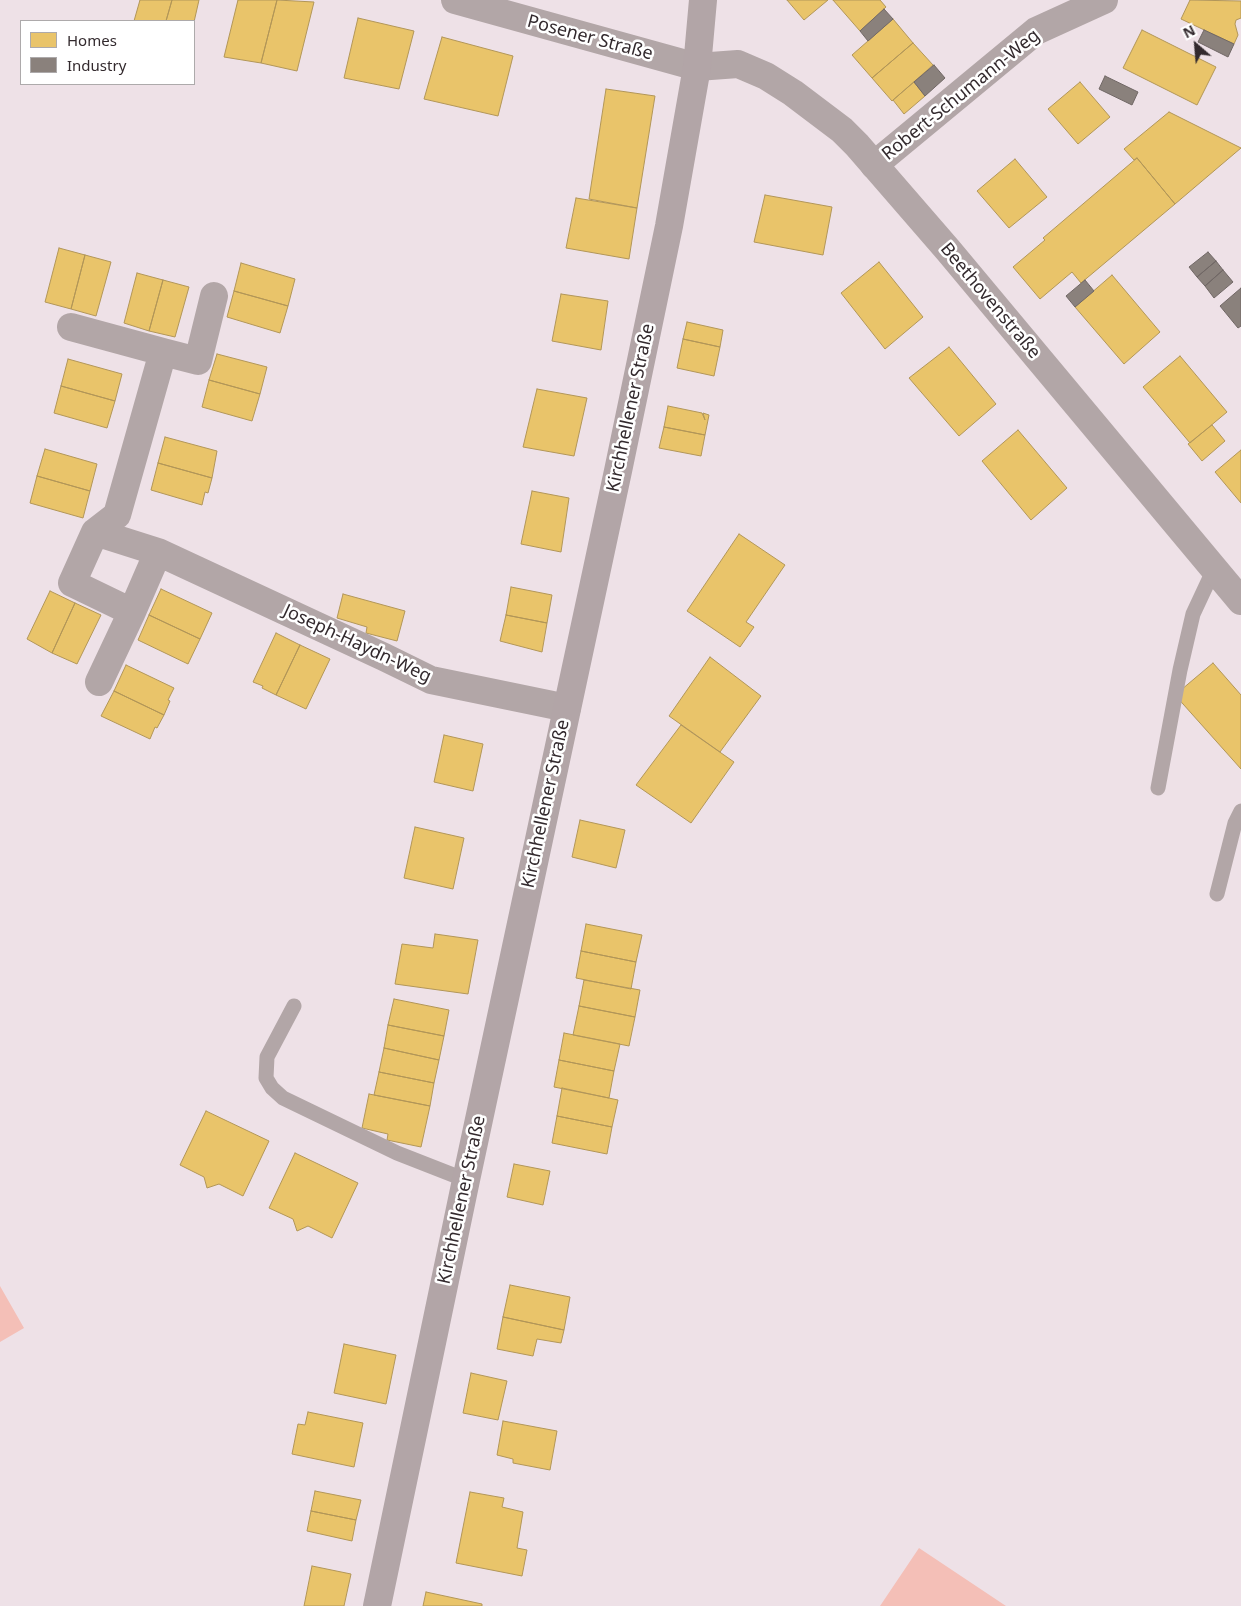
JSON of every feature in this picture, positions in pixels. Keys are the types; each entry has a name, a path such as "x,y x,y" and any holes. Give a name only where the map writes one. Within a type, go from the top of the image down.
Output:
{"main road":[{"name":"Kirchhellener Straße","path":"377,1606 667,235 697,67 703,0"}],"street":[{"name":"Posener Straße","path":"455,0 697,67"},
{"name":"Robert-Schumann-Weg","path":"874,165 1036,31 1104,0"},
{"name":"Beethovenstraße","path":"697,67 738,64 766,76 806,102 842,130 948,250 1241,602"},
{"path":"71,327 198,361 214,296"},
{"path":"132,612 72,583 95,532 117,515 163,352"},
{"name":"Joseph-Haydn-Weg","path":"95,532 158,552 432,680 567,708"},
{"path":"99,682 158,552"}],"lane":[{"path":"1158,788 1180,670 1193,614 1214,569"},
{"path":"1217,894 1235,823 1241,811"},
{"path":"294,1006 267,1057 266,1078 272,1088 282,1098 397,1152 466,1180"}],"shaded area":[{"path":"0,1286 24,1328 0,1342"},
{"path":"919,1548 1006,1606 880,1606"}],"building: Homes":[{"path":"140,0 172,0 166,20 134,20"},
{"path":"172,0 199,0 194,20 166,20"},
{"path":"238,0 277,0 261,63 224,57"},
{"path":"277,0 314,2 297,71 261,63"},
{"path":"787,0 828,0 804,20"},
{"path":"833,0 880,0 886,7 860,31"},
{"path":"1190,0 1241,1 1241,18 1236,20 1235,24 1238,35 1234,44 1181,19"},
{"path":"358,18 414,31 399,89 344,78"},
{"path":"893,19 913,43 872,78 852,55"},
{"path":"1142,30 1216,67 1197,105 1123,68"},
{"path":"442,37 513,56 498,116 424,99"},
{"path":"913,43 933,65 892,101 872,78"},
{"path":"914,82 925,96 904,114 893,100"},
{"path":"1080,82 1110,117 1078,144 1048,109"},
{"path":"606,89 655,96 637,208 589,199"},
{"path":"1169,112 1241,148 1175,204 1137,158 1134,160 1124,149"},
{"path":"1137,158 1175,204 1081,283 1072,272 1040,299 1013,267 1045,240 1043,238"},
{"path":"1015,159 1047,197 1009,228 977,191"},
{"path":"765,195 832,207 823,255 754,242"},
{"path":"576,198 637,208 629,259 566,248"},
{"path":"59,248 85,255 71,309 45,302"},
{"path":"85,255 111,262 96,316 71,309"},
{"path":"879,262 923,317 885,349 841,293"},
{"path":"241,263 295,279 288,306 234,291"},
{"path":"137,273 163,280 149,331 124,323"},
{"path":"1112,275 1160,332 1124,364 1075,307"},
{"path":"163,280 189,287 175,337 149,331"},
{"path":"234,291 288,306 280,333 227,317"},
{"path":"561,294 608,301 601,350 552,341"},
{"path":"687,322 723,330 720,347 683,339"},
{"path":"683,339 720,347 714,376 677,368"},
{"path":"949,347 996,404 959,436 909,378"},
{"path":"217,354 267,367 260,394 209,380"},
{"path":"1180,356 1227,412 1190,443 1143,387"},
{"path":"68,359 122,374 115,401 61,386"},
{"path":"209,380 260,394 252,421 202,407"},
{"path":"61,386 115,401 107,428 54,413"},
{"path":"537,389 587,398 574,456 523,447"},
{"path":"668,406 702,413 705,420 703,413 709,415 705,435 664,427"},
{"path":"1212,425 1225,441 1202,461 1188,444"},
{"path":"664,427 705,435 701,456 659,448"},
{"path":"1018,430 1067,488 1031,520 982,461"},
{"path":"165,437 217,451 212,478 158,463"},
{"path":"45,449 97,464 90,491 37,476"},
{"path":"1241,450 1241,503 1215,472"},
{"path":"158,463 212,478 208,493 205,492 202,505 151,490"},
{"path":"37,476 90,491 83,518 30,503"},
{"path":"532,491 569,498 561,552 521,544"},
{"path":"739,534 785,565 746,622 754,627 740,647 687,611"},
{"path":"511,587 552,595 547,623 506,615"},
{"path":"161,589 212,613 200,639 149,615"},
{"path":"50,591 75,603 52,653 27,639"},
{"path":"343,594 405,611 397,641 366,633 367,627 337,618"},
{"path":"75,603 101,615 77,664 52,653"},
{"path":"149,615 200,639 188,664 138,640"},
{"path":"506,615 547,623 542,652 500,641"},
{"path":"276,633 300,645 276,695 253,682"},
{"path":"300,645 330,659 306,709 276,695"},
{"path":"710,657 761,696 720,752 669,716"},
{"path":"1213,663 1241,695 1241,769 1175,695"},
{"path":"126,665 174,688 164,715 114,691"},
{"path":"114,691 164,715 157,728 155,727 150,739 101,716"},
{"path":"681,725 734,762 691,823 636,785"},
{"path":"444,735 483,744 473,791 434,782"},
{"path":"580,820 625,830 616,868 572,857"},
{"path":"415,827 464,838 453,889 404,878"},
{"path":"586,924 642,935 636,962 581,951"},
{"path":"435,934 478,940 468,994 395,984 402,944 433,948"},
{"path":"581,951 636,962 631,989 576,978"},
{"path":"584,980 640,990 635,1017 579,1006"},
{"path":"394,999 449,1010 444,1036 388,1025"},
{"path":"579,1006 635,1017 629,1046 573,1035"},
{"path":"388,1025 444,1036 439,1060 384,1048"},
{"path":"564,1033 620,1044 614,1071 559,1060"},
{"path":"384,1048 439,1060 434,1083 379,1072"},
{"path":"559,1060 614,1071 609,1098 554,1087"},
{"path":"379,1072 434,1083 430,1106 374,1095"},
{"path":"562,1088 618,1100 612,1127 557,1116"},
{"path":"369,1094 430,1106 421,1147 387,1140 388,1134 362,1128"},
{"path":"206,1111 269,1141 243,1196 219,1184 207,1188 204,1177 180,1165"},
{"path":"557,1116 612,1127 607,1154 552,1143"},
{"path":"295,1153 358,1183 332,1238 308,1226 297,1231 293,1219 269,1208"},
{"path":"514,1164 550,1171 543,1205 507,1197"},
{"path":"510,1285 570,1297 564,1330 503,1317"},
{"path":"503,1317 564,1330 561,1343 537,1339 533,1356 497,1349"},
{"path":"344,1344 396,1355 386,1404 334,1393"},
{"path":"471,1373 507,1381 498,1420 463,1413"},
{"path":"308,1412 363,1423 354,1467 292,1454 298,1424 305,1425"},
{"path":"503,1421 557,1431 550,1470 513,1463 513,1459 497,1455"},
{"path":"315,1491 361,1500 356,1520 311,1511"},
{"path":"470,1492 504,1498 502,1507 523,1512 517,1548 527,1550 522,1576 456,1563"},
{"path":"311,1511 356,1520 352,1541 307,1531"},
{"path":"312,1566 351,1574 344,1606 304,1606"},
{"path":"426,1592 482,1604 482,1606 423,1606"}],"building: Industry":[{"path":"884,9 893,19 868,41 860,31"},
{"path":"1204,30 1234,44 1228,57 1198,42"},
{"path":"934,65 945,78 925,96 914,82"},
{"path":"1105,76 1138,92 1132,105 1099,89"},
{"path":"1208,252 1216,261 1197,277 1189,267"},
{"path":"1216,261 1223,270 1205,286 1197,277"},
{"path":"1223,270 1233,282 1214,298 1205,286"},
{"path":"1085,280 1094,291 1075,307 1066,296"},
{"path":"1241,288 1241,326 1238,328 1220,306"}]}
